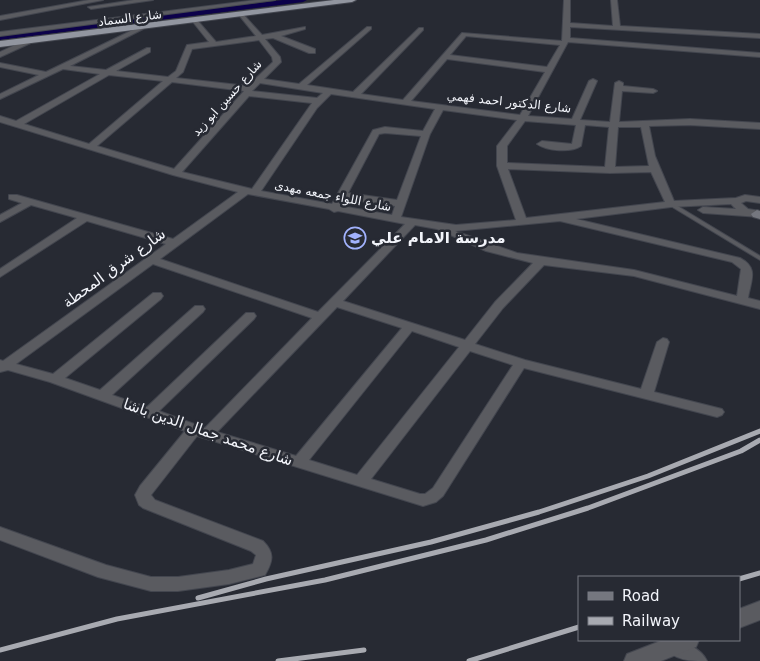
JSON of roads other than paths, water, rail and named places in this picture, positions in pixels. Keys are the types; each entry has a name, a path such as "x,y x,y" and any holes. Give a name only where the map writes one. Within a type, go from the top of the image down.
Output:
{"highway":[{"name":"شارع السماد","path":"0,44 242,15 248,6 352,0"}],"street":[{"path":"0,18 20,16 100,0"},
{"path":"91,7 150,0"},
{"path":"0,34 248,6 272,0"},
{"path":"522,221 502,166 502,146 523,118 563,44 567,25 567,0"},
{"path":"614,0 618,28"},
{"name":"شارع حسين ابو زيد","path":"176,173 278,59 242,15"},
{"path":"20,16 25,31"},
{"path":"195,21 213,43"},
{"path":"567,25 760,36"},
{"path":"0,97 141,28"},
{"path":"92,146 170,80 183,64 187,49 193,46 213,43 274,36 303,28"},
{"path":"301,86 369,28"},
{"path":"355,95 421,28"},
{"path":"405,104 459,38 467,34 563,44 760,55"},
{"path":"274,36 312,51"},
{"path":"0,55 31,41"},
{"path":"17,124 147,50"},
{"path":"444,56 550,70"},
{"path":"0,65 46,74"},
{"path":"62,67 318,101"},
{"name":"شارع الدكتور احمد فهمي","path":"258,80 405,104 523,118 614,125 690,122 760,126"},
{"path":"542,144 568,148 576,146 578,122 593,81"},
{"path":"610,170 619,86 654,91"},
{"path":"250,192 318,101 329,91"},
{"path":"395,220 426,134 440,108"},
{"name":"شارع اللواء جمعه مهدى","path":"0,119 176,173 250,192 411,223 456,228 671,204 741,200 760,188"},
{"path":"645,125 646,146 653,169 671,204"},
{"path":"334,209 376,132 386,130 426,134"},
{"path":"502,166 610,170 653,169"},
{"name":"شارع شرق المحطة","path":"2,366 250,192"},
{"path":"341,196 400,204"},
{"path":"13,197 175,243"},
{"path":"757,214 740,209 737,206 741,200 760,200"},
{"path":"0,219 30,202"},
{"name":"شارع اللواء جمعه مهدى","path":"671,204 707,210 757,214"},
{"path":"555,216 736,260 745,265 746,269 742,300"},
{"path":"0,274 86,218"},
{"path":"0,533 104,572 151,584 178,584 228,578 259,570 264,562 264,553 257,546 149,504 143,496 145,490 201,432 335,302 411,223"},
{"path":"435,226 509,256 634,273 760,305"},
{"path":"152,260 320,317"},
{"path":"360,482 498,306 541,261"},
{"path":"55,379 157,296"},
{"path":"335,302 520,363 717,412"},
{"path":"102,396 199,309"},
{"path":"149,413 250,316"},
{"path":"299,463 409,327"},
{"path":"646,394 663,342"},
{"name":"شارع محمد جمال الدين باشا","path":"2,366 55,379 201,432 299,463 416,499 429,499 438,492 520,363"},
{"path":"740,619 760,610"},
{"path":"635,661 681,643 698,661"}],"lane":[{"path":"671,204 760,258"}],"waterway":[{"path":"0,37 303,0"}],"railway":[{"path":"198,598 266,579 431,542 539,512 648,476 760,431"},
{"path":"0,650 117,619 325,580 486,540 588,508 741,451 760,440"},
{"path":"740,579 760,573"},
{"path":"469,661 578,627"},
{"path":"278,661 364,650"}],"place":[{"name":"مدرسة الامام علي","path":"355,238"}]}
